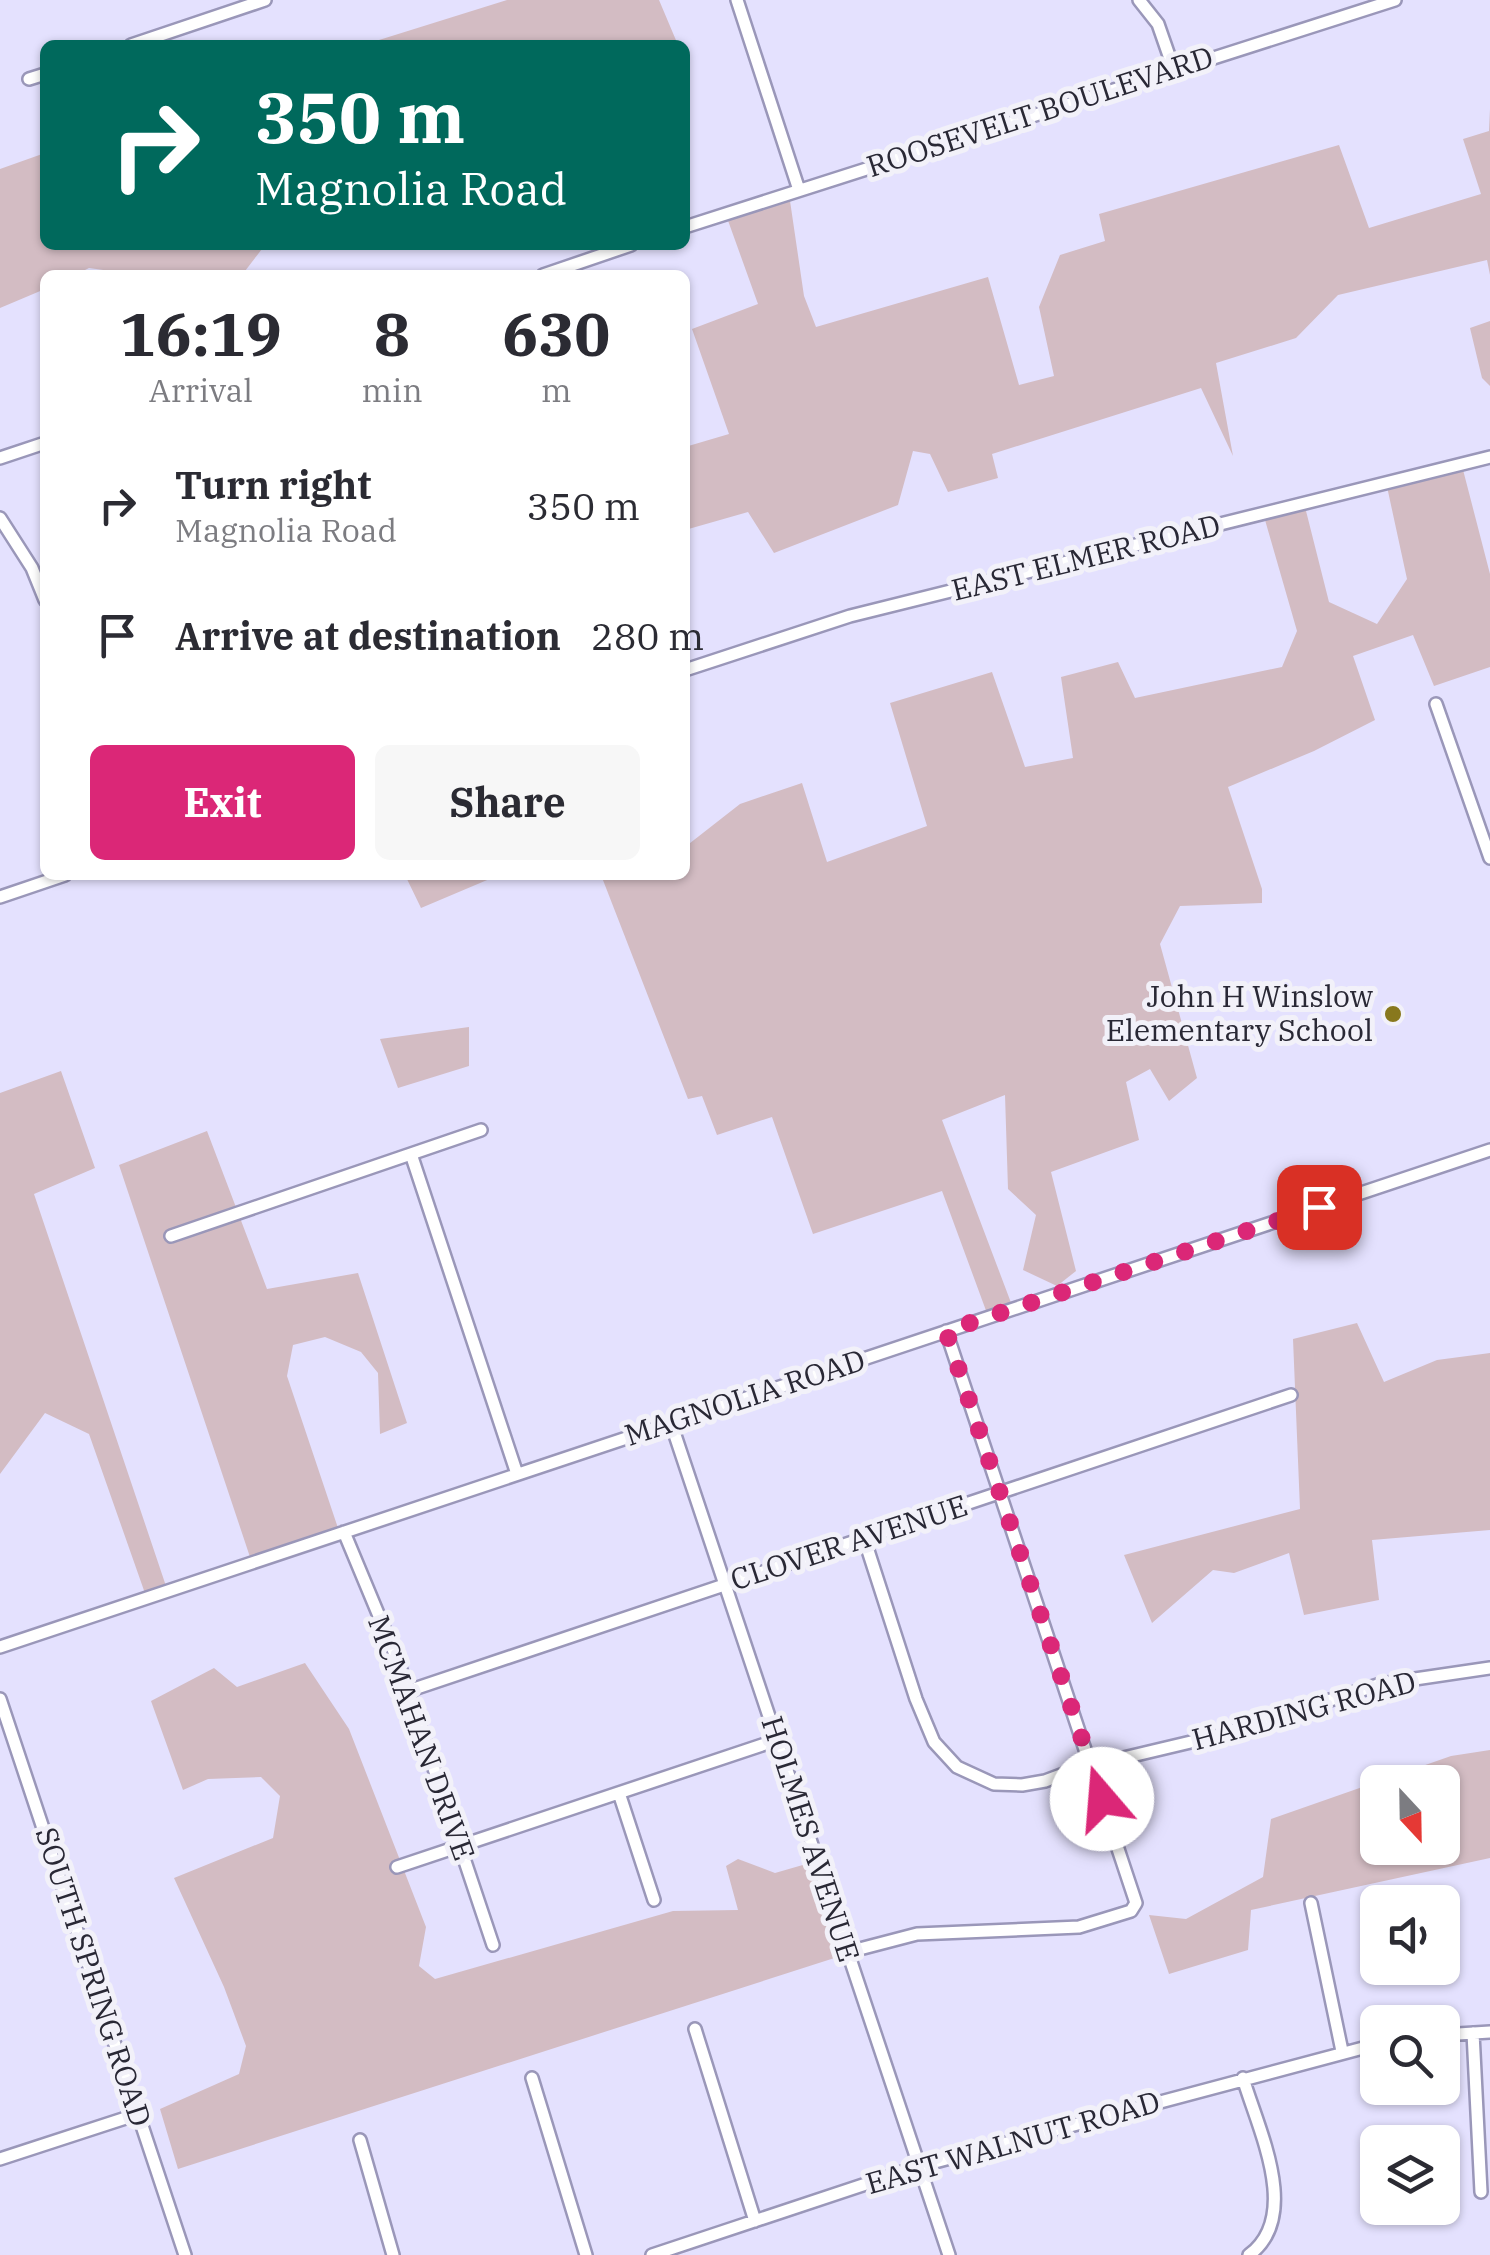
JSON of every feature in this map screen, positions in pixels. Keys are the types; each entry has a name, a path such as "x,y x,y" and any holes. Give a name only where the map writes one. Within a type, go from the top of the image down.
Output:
{"street":[{"path":"146,40 266,0"},
{"path":"737,0 799,190"},
{"path":"1139,0 1158,24 1174,70"},
{"name":"ROOSEVELT BOULEVARD","path":"690,225 1395,0"},
{"path":"29,79 40,76"},
{"path":"558,270 616,250"},
{"path":"0,458 40,445"},
{"name":"EAST ELMER ROAD","path":"690,668 850,616 1490,457"},
{"path":"0,518 40,588"},
{"path":"1436,704 1490,858"},
{"path":"0,896 50,880"},
{"path":"171,1236 481,1130"},
{"name":"MAGNOLIA ROAD","path":"0,1647 1490,1150"},
{"path":"411,1154 517,1474"},
{"path":"848,1952 917,1934 1063,1928 1131,1911 1135,1899 946,1331"},
{"name":"CLOVER AVENUE","path":"408,1691 1291,1396"},
{"name":"HOLMES AVENUE","path":"671,1423 949,2255"},
{"name":"MCMAHAN DRIVE","path":"344,1532 408,1691 494,1945"},
{"name":"HARDING ROAD","path":"864,1538 916,1699 940,1751 975,1778 1004,1786 1045,1782 1091,1766 1216,1736 1364,1688 1490,1668"},
{"name":"SOUTH SPRING ROAD","path":"0,1699 186,2255"},
{"path":"397,1867 777,1740"},
{"path":"619,1793 654,1900"},
{"path":"1311,1903 1342,2051"},
{"path":"695,2028 755,2220"},
{"path":"1460,2034 1490,2032"},
{"path":"1474,2033 1481,2192"},
{"name":"EAST WALNUT ROAD","path":"652,2255 920,2166 1360,2048"},
{"path":"532,2078 586,2255"},
{"path":"1243,2078 1270,2170 1276,2206 1266,2240 1249,2255"},
{"path":"0,2159 138,2114"},
{"path":"360,2140 393,2255"}],"shaded area":[{"path":"507,0 659,0 676,40 379,40"},
{"path":"1490,109 1490,275 1487,260 1338,295 1296,338 1216,363 1233,456 1201,388 992,454 998,478 948,492 930,454 913,451 898,505 774,553 748,512 690,529 690,446 729,434 692,329 758,304 726,215 789,194 804,296 816,327 988,277 1019,385 1054,376 1039,307 1060,255 1105,241 1099,214 1339,145 1369,228 1481,194 1463,139 1489,131"},
{"path":"40,155 40,250 261,250 246,270 40,270 40,291 0,308 0,169"},
{"path":"1490,321 1490,386 1482,378 1470,328"},
{"path":"1461,462 1490,574 1490,667 1434,686 1413,635 1353,656 1375,720 1228,787 1262,889 1262,903 1180,906 1160,944 1197,1078 1169,1101 1150,1069 1126,1082 1139,1140 1051,1172 1076,1271 1057,1286 1023,1270 1036,1215 1008,1189 1005,1095 942,1120 1013,1308 988,1316 942,1191 813,1234 772,1117 717,1135 702,1096 688,1099 603,880 690,880 690,843 740,804 802,783 827,862 927,826 890,703 992,672 1025,767 1073,758 1061,677 1118,662 1135,698 1282,667 1297,631 1263,513 1304,503 1329,602 1377,624 1407,579 1386,482"},
{"path":"407,880 487,880 421,908"},
{"path":"469,1027 469,1066 398,1088 380,1039"},
{"path":"61,1071 95,1168 34,1194 168,1592 147,1599 89,1434 45,1413 0,1474 0,1093"},
{"path":"207,1131 267,1289 358,1273 407,1423 380,1434 378,1373 361,1352 325,1337 293,1345 287,1376 340,1534 252,1563 119,1165"},
{"path":"1357,1323 1384,1382 1437,1360 1490,1353 1490,1530 1372,1540 1379,1600 1304,1615 1289,1553 1234,1573 1213,1570 1152,1623 1124,1555 1300,1509 1293,1339"},
{"path":"305,1663 349,1729 426,1927 419,1966 435,1979 673,1911 738,1910 726,1866 738,1859 775,1873 820,1860 850,1953 178,2169 160,2109 239,2074 246,2046 224,1987 174,1878 273,1838 280,1796 261,1777 208,1779 183,1790 151,1701 214,1668 237,1687"},
{"path":"1490,1750 1490,1858 1460,1865 1460,1765 1425,1765"},
{"path":"1360,1788 1360,1865 1458,1865 1251,1910 1248,1950 1169,1974 1149,1915 1186,1919 1263,1877 1271,1819"}],"place":[{"name":"John H Winslow Elementary School","path":"1393,1014"}],"route":[{"path":"1102,1799 946,1331 1319,1207"}]}
